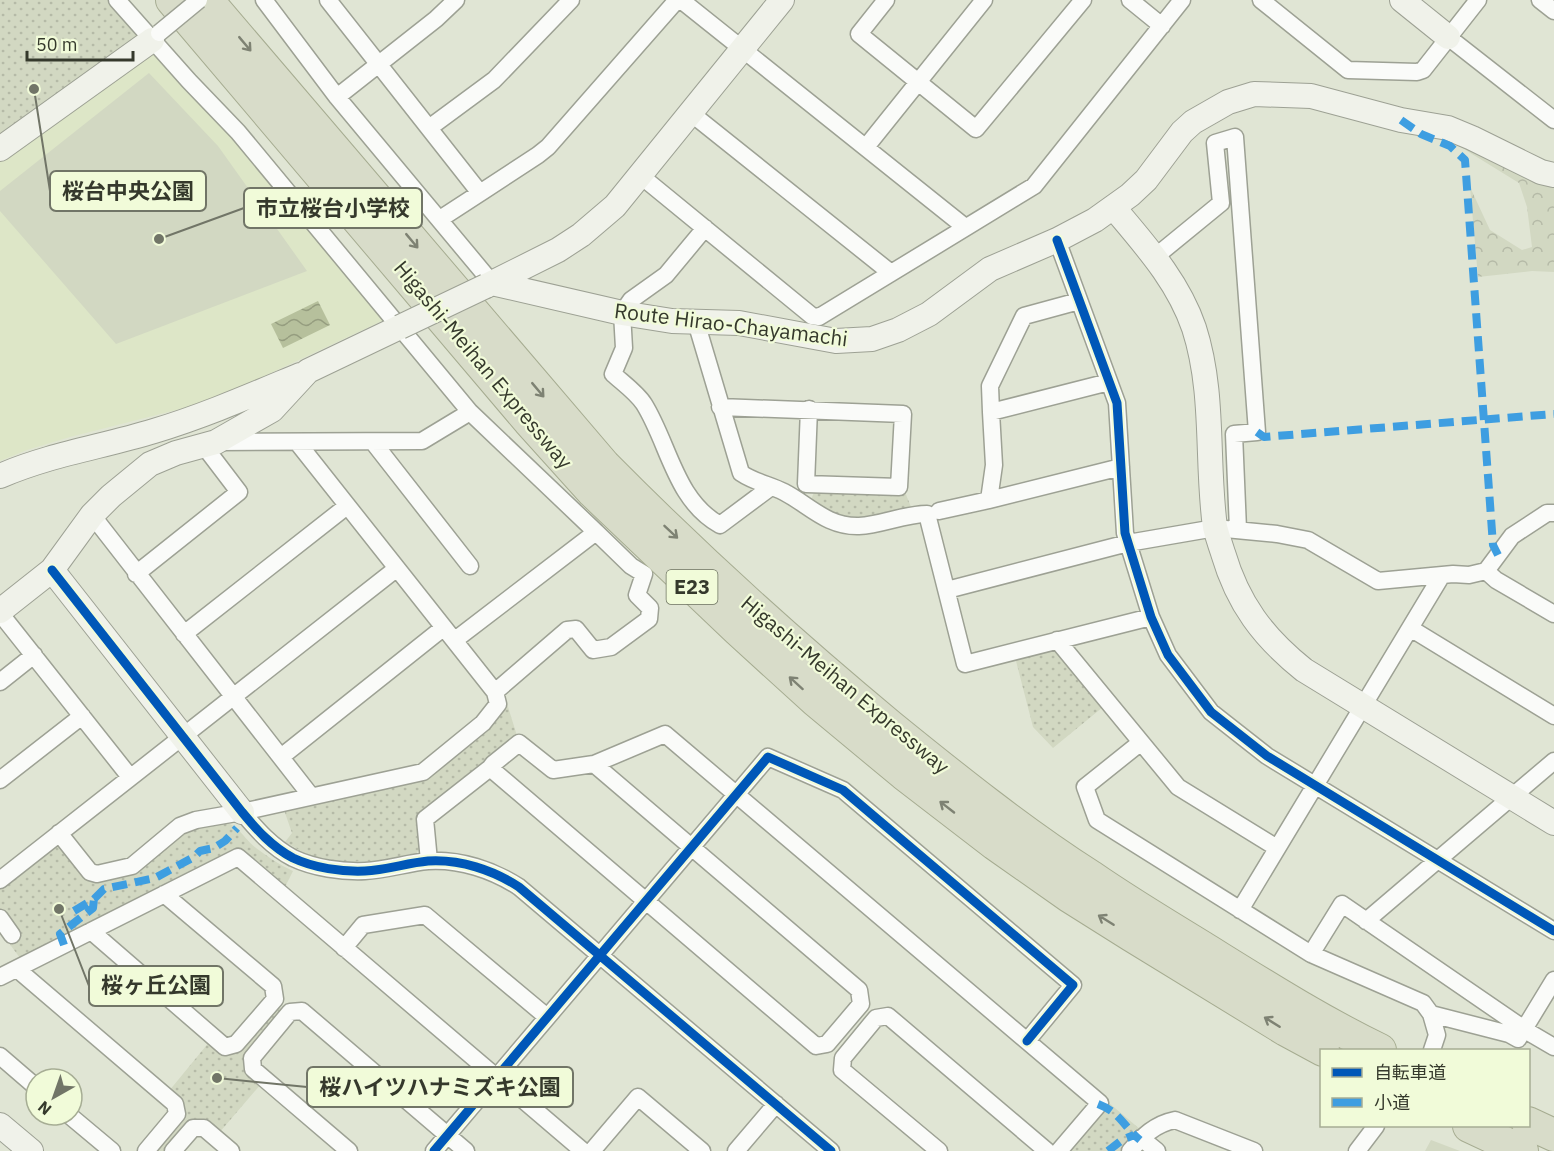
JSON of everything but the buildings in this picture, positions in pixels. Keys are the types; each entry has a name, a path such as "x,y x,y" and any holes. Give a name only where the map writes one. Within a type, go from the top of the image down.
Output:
{"highway":[{"name":"Higashi-Meihan Expressway","path":"172,0 529,421 593,492 738,630 816,701 904,774 995,844 1069,896 1131,935 1321,1049"},
{"name":"Higashi-Meihan Expressway","path":"207,0 604,465 658,520 756,612 924,753 1011,821 1088,876 1299,1007 1372,1047"},
{"path":"1530,1124 1554,1135"},
{"path":"1479,1131 1522,1151"}],"street":[{"path":"117,0 155,36 238,132 470,412 631,566 644,574 637,595 650,608 649,619 611,647 593,650 576,628 567,630 495,692"},
{"path":"0,149 155,36 199,0"},
{"path":"264,0 337,97 440,219 489,284"},
{"path":"337,97 436,19 456,0"},
{"path":"429,128 494,80 571,0"},
{"path":"440,219 548,147 679,0 965,227"},
{"path":"0,476 58,455 154,432 232,404 308,371 489,284 581,235 615,206 641,176 782,0"},
{"path":"886,0 859,34 976,129 1083,0"},
{"path":"866,147 984,0"},
{"path":"1130,0 1162,26"},
{"path":"641,176 812,316 819,317 1034,186 1182,0"},
{"path":"1261,0 1348,70 1417,72 1423,70 1478,0"},
{"path":"1402,0 1554,120"},
{"path":"1540,0 1554,11"},
{"path":"331,1 480,194"},
{"name":"Route Hirao-Chayamachi","path":"489,284 622,313 672,321 760,326 836,341 872,339 898,330 929,314 990,268 1057,240 1086,225 1114,207 1146,180 1182,132 1193,122 1228,102 1254,94 1311,96 1401,120 1448,128 1541,172 1554,175"},
{"path":"692,114 891,273"},
{"path":"1155,257 1221,203 1215,143 1235,137 1257,432 1234,434 1227,529"},
{"path":"1114,207 1155,257 1173,283 1185,307 1200,351 1239,597 1260,629 1281,652 1304,670 1554,823"},
{"path":"705,228 666,275 631,300 622,313 624,348 614,374 643,403 684,489 712,521 720,525 771,487"},
{"path":"1057,240 1117,403 1125,533 1151,617 1168,655 1211,712 1267,756 1554,931"},
{"path":"989,500 994,465 990,386 1024,316 1080,301"},
{"path":"696,322 741,473 750,479 784,492 820,516 845,525 869,525 917,514 927,514 965,664 1151,617"},
{"path":"210,444 272,410 308,371"},
{"path":"991,412 1109,382"},
{"path":"720,407 809,409 903,414 899,487 806,484 809,409"},
{"path":"130,777 0,612 52,570 92,515 150,464 176,453 210,444 422,441 470,412"},
{"path":"59,833 90,872 97,874 132,866 180,826 196,820 423,772 483,723 498,704 495,692 297,442"},
{"path":"373,442 470,566"},
{"path":"136,574 239,492 210,444"},
{"path":"939,511 1121,467"},
{"path":"184,634 347,506"},
{"path":"947,590 1128,543 1227,529 1308,540 1378,581 1442,574 1469,575 1486,572 1512,536 1547,513 1554,513"},
{"path":"92,515 311,796"},
{"path":"281,757 449,634 596,532"},
{"path":"0,880 396,569"},
{"path":"52,570 242,812 262,836 276,847 293,858 346,871 366,871 429,861 480,867 507,879 831,1151"},
{"path":"1486,572 1554,614"},
{"path":"1240,910 1442,574"},
{"path":"1410,628 1554,716"},
{"path":"1057,640 1179,787 1277,848"},
{"path":"0,682 34,655"},
{"path":"0,780 82,716"},
{"path":"429,861 425,819 519,743 553,770 594,764 665,734 1100,1103 1059,1151"},
{"path":"1140,742 1085,787 1097,820 1311,954 1423,1003 1431,1014 1437,1035 1432,1049"},
{"path":"434,1151 768,757 843,790 1073,985 1027,1041"},
{"path":"1366,921 1554,761"},
{"path":"594,764 859,990 861,1004 876,1018"},
{"path":"490,768 816,1046 827,1044 861,1004"},
{"path":"0,977 238,857 583,1151"},
{"path":"91,931 225,1047 236,1044 275,999 273,986 164,894"},
{"path":"1311,954 1342,904 1554,1047"},
{"path":"344,948 363,925 425,915 547,1017"},
{"path":"0,918 12,935"},
{"path":"16,969 175,1104 177,1114 146,1151"},
{"path":"1431,1014 1509,1034 1518,1039 1554,980"},
{"path":"349,1151 253,1069 252,1058 290,1012 302,1011 466,1151"},
{"path":"939,1151 842,1070 843,1058 876,1018 888,1016 1047,1151"},
{"path":"827,1044 843,1058"},
{"path":"0,1056 24,1076"},
{"path":"592,1151 638,1097 702,1151"},
{"path":"736,1151 776,1104"},
{"path":"1136,1144 1161,1123 1175,1120 1254,1151"},
{"path":"0,1125 31,1151"},
{"path":"83,1127 112,1151"},
{"path":"1356,1151 1374,1127"},
{"path":"174,1151 193,1128 204,1128 231,1151"},
{"path":"1136,1144 1157,1151"}],"shaded area":[{"path":"155,52 232,135 384,320 252,382 188,407 70,437 0,461 0,158"}],"green space":[{"path":"0,0 108,0 137,33 136,41 0,137"},
{"path":"149,73 218,146 307,271 116,344 0,211 0,191"},
{"path":"1466,144 1554,184 1554,272 1532,271 1478,277 1470,187 1490,230 1522,250 1532,247 1527,207 1519,183 1459,146"},
{"path":"815,490 905,492 911,507 871,517 848,518 824,510 810,502"},
{"path":"1050,648 1057,651 1103,707 1053,748 1033,727 1016,661 1019,656"},
{"path":"505,697 518,739 419,816 422,846 415,855 376,861 336,860 310,855 285,842 292,833 284,810 427,777"},
{"path":"220,821 231,825 256,848 293,871 285,887 238,848 20,958 0,931 0,887 54,845 61,846 98,880 183,831"},
{"path":"276,1004 285,1012 246,1057 261,1084 219,1133 204,1121 167,1151 152,1151 183,1114 169,1091 210,1041 224,1052"},
{"path":"1109,1103 1141,1130 1123,1151 1068,1151"},
{"path":"1431,1140 1460,1151 1425,1151"}],"water":[{"path":"318,301 330,325 283,348 271,324"}],"marked path":[{"path":"1401,120 1421,134 1450,146 1465,160 1493,545 1498,555"},
{"path":"1257,432 1264,437 1554,414"},
{"path":"74,911 94,899 104,889 155,878 194,857 200,851 214,848 225,841 237,828"},
{"path":"64,945 60,934 93,908 94,899"},
{"path":"1098,1104 1112,1111 1140,1140"},
{"path":"1108,1151 1122,1140 1134,1135"}],"cycle path":[{"path":"1057,240 1117,403 1125,533 1151,617 1168,655 1211,712 1267,756 1554,931"},
{"path":"52,570 242,812 278,849 301,861 338,870 373,870 440,861 476,867 509,881 519,887 831,1151"},
{"path":"434,1151 768,757 843,790 1073,985 1027,1041"}],"place":[{"name":"桜台中央公園","path":"34,89"},
{"name":"市立桜台小学校","path":"159,239"},
{"name":"桜ヶ丘公園","path":"59,909"},
{"name":"桜ハイツハナミズキ公園","path":"217,1078"}]}
